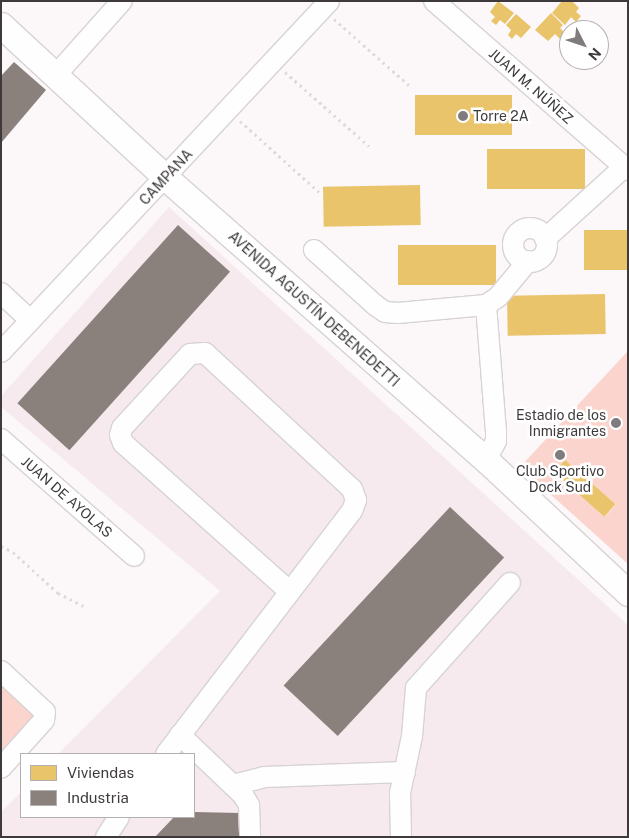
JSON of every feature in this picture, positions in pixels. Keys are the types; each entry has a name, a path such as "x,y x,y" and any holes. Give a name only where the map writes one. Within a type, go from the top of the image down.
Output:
{"main road":[{"name":"AVENIDA AGUSTÍN DEBENEDETTI","path":"1,25 166,178 486,460 628,593"}],"street":[{"path":"56,75 122,1"},
{"name":"JUAN M. NÚÑEZ","path":"434,1 626,168"},
{"name":"CAMPANA","path":"1,352 326,5"},
{"path":"545,239 533,228 517,234 514,250 520,259 528,262 537,260 544,253 545,239 626,168"},
{"path":"314,250 385,312 398,313 486,305 498,298 528,262"},
{"path":"1,293 30,320"},
{"path":"486,305 496,431 496,442 486,460"},
{"path":"167,753 352,511 356,500 352,489 205,353 190,354 122,428 120,435 123,443 289,591"},
{"name":"JUAN DE AYOLAS","path":"1,439 134,556"},
{"path":"401,837 400,793 412,736 416,688 510,582"},
{"path":"1,671 45,712 44,720 1,768"},
{"path":"180,735 232,785 249,805 250,837"},
{"path":"232,785 264,777 405,772"},
{"path":"106,837 118,818"}],"path":[{"path":"326,5 412,88"},
{"path":"274,62 369,146"},
{"path":"228,111 319,192"},
{"path":"1,546 13,552 58,592 86,608"}],"shaded area":[{"path":"169,207 628,625 628,837 1,837 1,812 20,793 20,818 195,818 195,753 59,753 220,591 1,407 1,396"},
{"name":"Club Sportivo Dock Sud","path":"628,351 628,564 520,467","holes":["565,461 616,504 605,517 554,474"]},
{"path":"1,681 38,716 1,757"}],"building: Viviendas":[{"path":"498,1 514,13 505,24 500,20 496,25 491,21 495,17 490,12"},
{"path":"562,1 572,1 579,8 576,12 581,16 578,20 574,20 571,17 569,20 560,20 552,13"},
{"path":"551,13 559,21 559,38 555,34 548,41 535,30"},
{"path":"516,14 531,27 521,38 516,34 512,39 508,35 511,30 506,25"},
{"name":"Torre 2A","path":"415,95 512,95 512,135 415,135"},
{"path":"487,149 585,149 585,189 487,189"},
{"path":"420,185 421,225 324,227 323,187"},
{"path":"584,230 628,230 628,270 584,270"},
{"path":"398,245 496,245 496,285 398,285"},
{"path":"605,294 606,334 508,336 507,296"},
{"path":"565,460 616,504 604,517 554,473"}],"building: Industria":[{"path":"14,62 46,90 1,143 1,76"},
{"path":"178,225 230,272 69,450 17,403"},
{"path":"450,507 504,557 338,736 284,685"},
{"path":"195,812 240,813 240,837 155,837 173,818 195,818"}],"place":[{"name":"Torre 2A","path":"463,116"},
{"name":"Estadio de los Inmigrantes","path":"616,423"},
{"name":"Club Sportivo Dock Sud","path":"560,455"}]}
